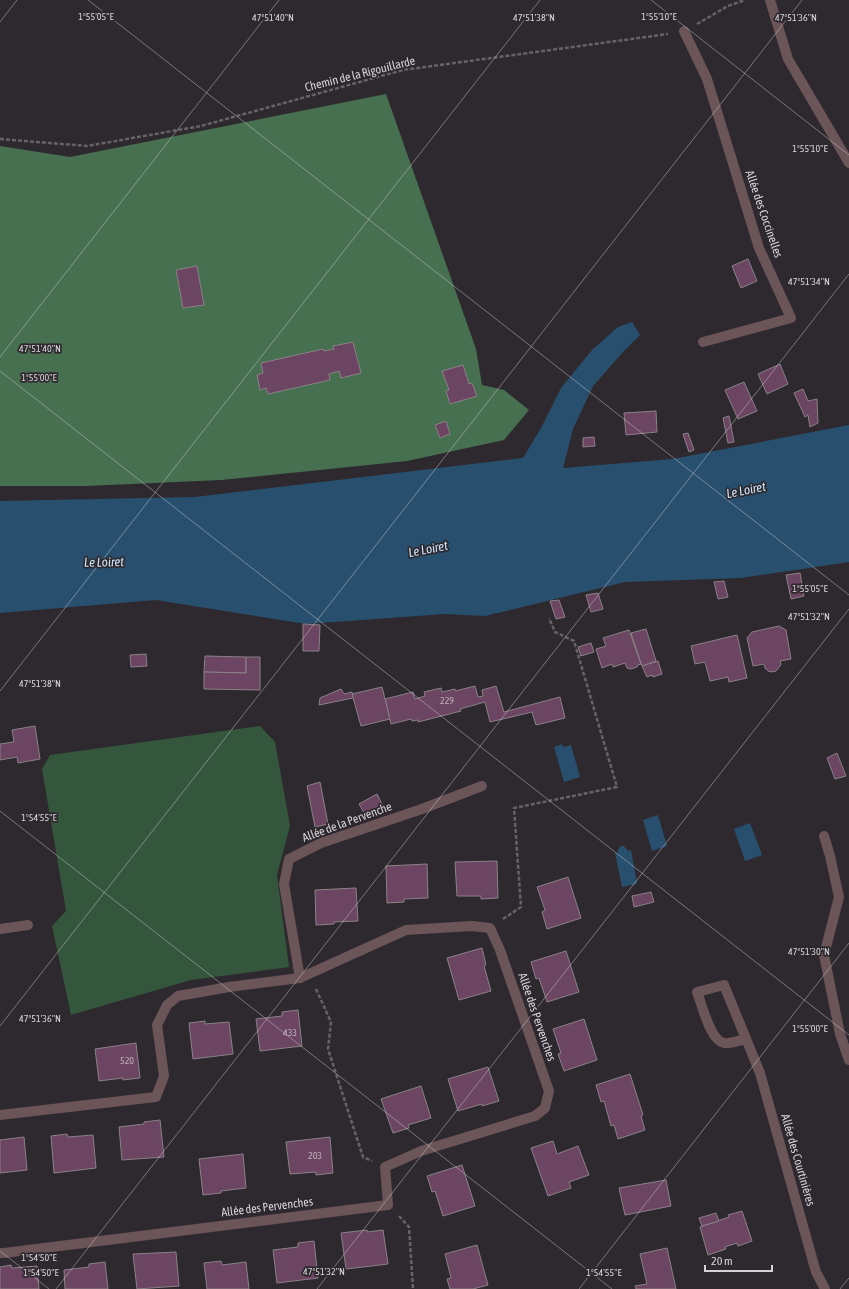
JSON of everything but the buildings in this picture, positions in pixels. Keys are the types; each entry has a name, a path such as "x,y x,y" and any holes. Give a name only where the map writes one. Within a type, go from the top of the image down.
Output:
{"street":[{"path":"770,0 788,58 849,163"},
{"name":"Allée des Coccinelles","path":"684,31 707,79 759,248 791,318 703,342"},
{"name":"Allée de la Pervenche","path":"304,976 284,884 289,859 321,843 422,809 482,786"},
{"path":"824,836 839,897 824,955 840,1034 849,1060"},
{"path":"0,929 28,925"},
{"path":"0,1115 156,1097 164,1076 157,1025 167,1005 178,996 304,976 406,930 472,926 490,928"},
{"name":"Allée des Pervenches","path":"385,1167 421,1151 535,1116 544,1108 549,1091 500,950 490,928"},
{"name":"Allée des Courtinières","path":"746,1039 724,1043 717,1040 711,1031 697,992 724,985 760,1073 816,1272 825,1289"},
{"path":"385,1167 388,1204"},
{"name":"Allée des Pervenches","path":"0,1253 388,1204"}],"path":[{"name":"Chemin de la Rigouillarde","path":"0,138 87,146 201,126 402,70 684,31 728,6 745,0"},
{"path":"490,928 521,907 514,808 617,787 574,640 555,632 549,618"},
{"path":"304,976 332,1022 328,1049 363,1157 385,1167"},
{"path":"388,1204 410,1227 413,1289"}],"green space":[{"path":"386,94 476,349 482,385 504,390 529,410 504,440 407,461 221,480 86,486 0,486 0,146 70,157"},
{"path":"260,726 275,742 290,826 277,875 289,967 191,980 71,1015 52,926 66,911 42,769 50,755"}],"water":[{"name":"Le Loiret","path":"632,322 640,335 593,386 573,429 563,468 673,459 849,425 849,562 741,578 625,582 485,616 445,614 306,624 156,600 0,613 0,501 195,497 523,458 541,428 561,388 592,350 618,327"},
{"path":"562,744 563,747 571,745 580,777 564,782 554,747"},
{"path":"658,815 667,846 652,851 643,820"},
{"path":"750,823 762,855 745,861 734,829"},
{"path":"621,846 624,846 628,851 631,850 637,884 622,887 615,853 618,853 618,849"}]}
